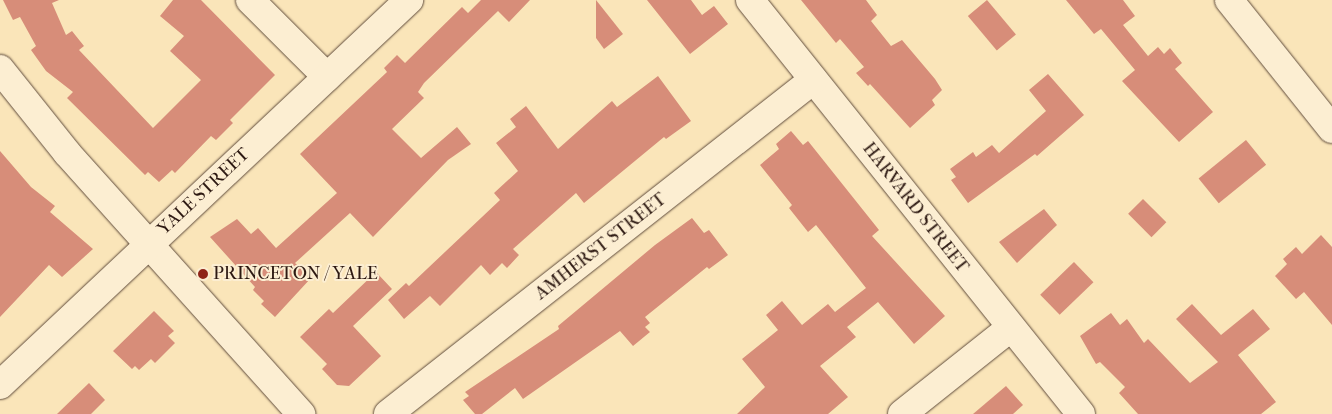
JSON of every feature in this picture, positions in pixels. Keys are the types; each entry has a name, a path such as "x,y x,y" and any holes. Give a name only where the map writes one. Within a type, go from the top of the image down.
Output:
{"street":[{"path":"250,0 327,76"},
{"name":"YALE STREET","path":"0,385 409,0"},
{"name":"HARVARD STREET","path":"750,0 1010,328 1081,414"},
{"path":"1229,0 1332,129"},
{"path":"0,69 67,153 301,414"},
{"name":"AMHERST STREET","path":"388,414 813,80"},
{"path":"902,414 1010,328"}],"building":[{"path":"3,0 59,0 52,3 66,35 72,31 84,46 79,50 153,128 201,80 170,51 184,36 160,16 173,0 201,0 275,75 230,120 233,123 216,140 211,136 175,173 172,170 159,182 148,172 145,175 67,98 73,92 46,71 31,50 36,46 20,17 13,20"},
{"path":"481,0 530,0 509,22 498,11 424,83 418,92 424,98 392,129 421,158 457,127 471,144 448,160 373,237 350,213 295,263 311,278 275,317 261,304 264,301 253,290 255,287 210,237 237,219 251,234 258,228 276,248 337,193 300,154 387,72 384,68 397,55 405,63 462,7 468,13"},
{"path":"596,0 623,34 604,49 596,38"},
{"path":"647,0 691,0 702,15 714,6 728,24 690,54"},
{"path":"801,0 866,0 877,15 871,21 891,46 902,40 935,79 942,90 932,100 935,105 910,128 870,84 868,86 856,73 864,67 840,39 836,43"},
{"path":"987,0 1016,34 997,51 968,16"},
{"path":"1066,0 1123,0 1135,16 1123,25 1148,56 1158,47 1164,54 1170,48 1182,63 1175,69 1213,112 1179,142 1122,81 1135,70 1101,29 1094,34"},
{"path":"1048,74 1084,115 1037,156 1035,154 968,203 951,180 956,177 950,169 973,152 976,157 992,145 999,153 1046,111 1029,90"},
{"path":"658,76 691,121 666,139 664,137 584,203 576,193 513,249 519,255 507,268 502,263 490,275 481,265 440,306 430,296 404,319 388,300 406,283 409,286 500,200 494,193 518,171 496,143 516,127 510,119 526,106 558,149 612,101 617,107"},
{"path":"791,131 803,145 808,141 879,230 872,236 945,316 914,344 878,302 847,327 856,337 820,366 848,397 828,414 737,414 765,387 742,359 778,330 766,315 782,301 802,325 828,304 835,312 866,288 816,225 808,232 789,208 792,205 760,165 779,149 776,144"},
{"path":"1246,140 1266,165 1219,203 1199,178"},
{"path":"0,151 31,187 55,206 50,212 93,249 62,277 49,265 0,317"},
{"path":"1143,199 1166,222 1151,237 1128,214"},
{"path":"1044,209 1057,225 1017,263 999,242"},
{"path":"692,218 704,233 709,230 728,255 709,269 707,267 645,317 650,323 645,327 650,332 633,346 620,331 523,399 515,388 482,414 475,414 463,400 469,396 465,392 559,329 558,326 655,245"},
{"path":"1321,235 1332,247 1332,325 1304,292 1296,299 1275,276 1287,264 1283,259 1296,247 1302,254"},
{"path":"1074,262 1093,282 1060,315 1040,295"},
{"path":"376,272 392,289 353,326 381,356 349,386 337,385 322,369 327,364 300,337 329,309 333,313"},
{"path":"1192,304 1221,335 1253,309 1270,329 1238,355 1276,402 1261,414 1138,414 1119,393 1125,387 1100,362 1096,364 1080,336 1111,313 1120,325 1127,319 1144,343 1148,339 1190,383 1218,362 1176,319"},
{"path":"154,311 174,331 168,336 175,343 155,363 151,359 139,370 135,366 132,369 113,351"},
{"path":"89,383 105,400 91,414 57,414"},
{"path":"1006,386 1023,405 1013,414 973,414"}],"place":[{"name":"PRINCETON / YALE","path":"203,274"}]}
